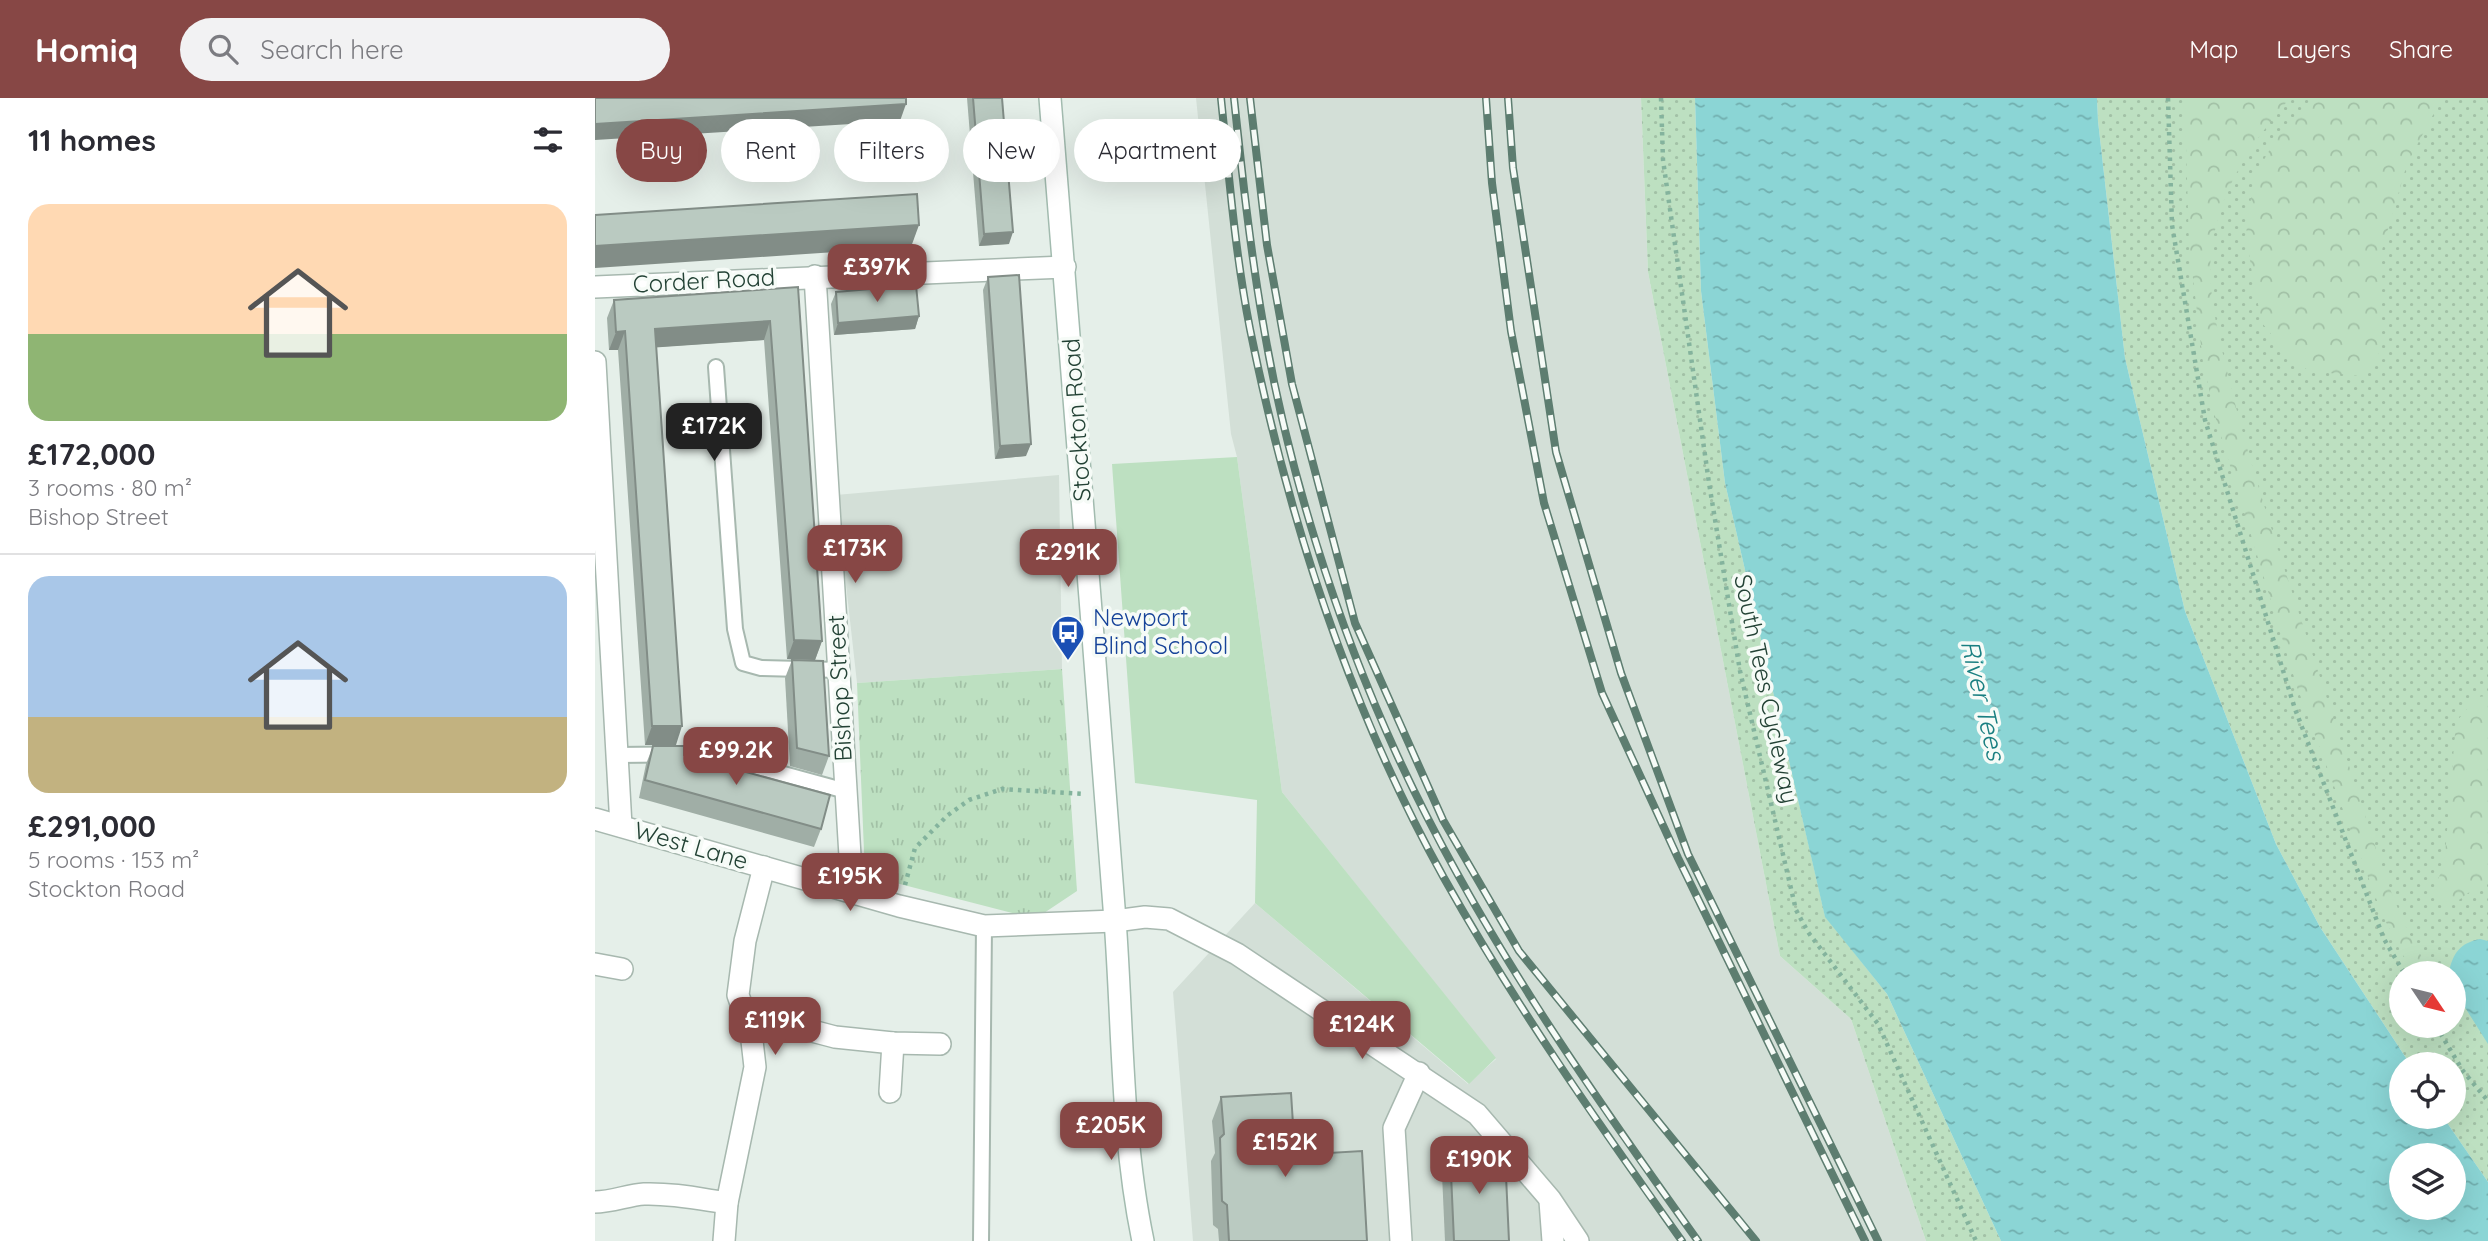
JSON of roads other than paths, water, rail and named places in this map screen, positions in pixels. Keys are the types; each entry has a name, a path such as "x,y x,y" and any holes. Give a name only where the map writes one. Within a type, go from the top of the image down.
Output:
{"street":[{"name":"Stockton Road","path":"1051,98 1115,921 1124,1077 1135,1205 1143,1241"},
{"name":"Corder Road","path":"595,287 1065,267"},
{"name":"Bishop Street","path":"815,276 850,856 841,888"},
{"path":"595,362 621,827"},
{"name":"West Lane","path":"595,819 899,906 984,926 1115,921 1145,917 1169,919 1237,954 1477,1114 1550,1199 1578,1241"},
{"path":"724,1241 727,1203 755,1067 751,1032 738,995 745,942 764,867"},
{"path":"595,964 622,969"},
{"path":"751,1032 797,1027 835,1037 893,1043 940,1044"},
{"path":"890,1092 893,1043"},
{"path":"1401,1241 1394,1128 1419,1073"},
{"path":"595,1202 644,1194 685,1196 727,1203"},
{"path":"1550,1199 1553,1241"}],"lane":[{"path":"716,367 736,629 743,663 761,668 839,670"},
{"path":"617,755 710,754 846,791"},
{"path":"981,1241 984,926"}],"water":[{"name":"River Tees","path":"1695,98 2097,98 2125,358 2185,611 2276,844 2320,927 2389,1032 2389,1038 2393,1038 2402,1052 2389,1052 2389,1129 2451,1129 2461,1143 2389,1143 2389,1220 2466,1220 2466,1150 2488,1182 2488,1241 2001,1241 1887,994 1825,917 1725,483 1701,291"},
{"path":"2480,939 2488,941 2488,1044 2466,1009 2466,961 2452,961 2467,943"}],"railway":[{"path":"1221,98 1240,272 1265,400 1303,541 1351,680 1410,814 1471,925 1558,1063 1682,1241"},
{"path":"1234,98 1258,295 1285,433 1334,598 1375,704 1428,819 1498,944 1575,1065 1698,1241"},
{"path":"1250,98 1267,245 1292,384 1355,623 1443,820 1519,951 1756,1241"},
{"path":"1486,98 1492,183 1511,331 1544,503 1602,693 1678,858 1865,1241"},
{"path":"1508,98 1513,168 1556,452 1621,673 1688,854 1878,1241"}],"place":[{"name":"Newport Blind School","path":"1068,662"}]}
